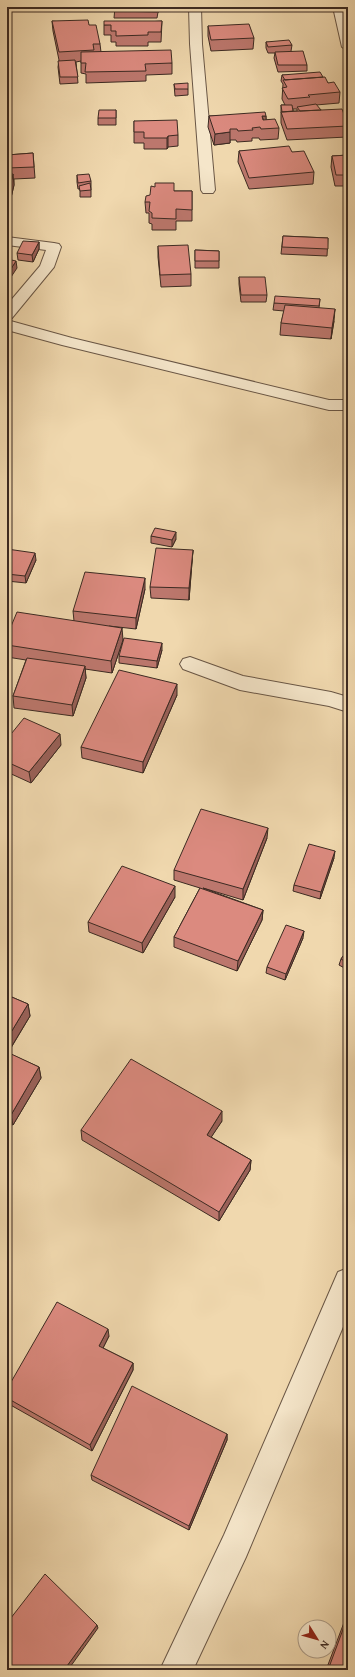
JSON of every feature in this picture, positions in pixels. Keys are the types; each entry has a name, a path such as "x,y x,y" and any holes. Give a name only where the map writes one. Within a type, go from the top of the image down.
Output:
{"street":[{"path":"195,7 196,44 208,190"},
{"path":"338,7 348,47"},
{"path":"7,241 54,247 47,267 7,315"},
{"path":"7,325 68,342 329,405 348,405"},
{"path":"190,664 240,683 331,699 348,705"},
{"path":"176,1670 235,1546 348,1282"}],"building":[{"path":"115,7 158,7 157,12 114,11"},
{"path":"88,20 89,25 96,25 100,44 93,44 94,50 59,52 52,21"},
{"path":"104,21 162,21 161,32 148,32 148,35 116,36 116,31 111,31 111,25 104,25"},
{"path":"249,24 254,38 211,40 208,26"},
{"path":"289,40 292,45 268,47 266,42"},
{"path":"171,50 172,63 145,64 146,71 85,72 86,63 81,63 81,52"},
{"path":"303,51 307,65 278,65 275,52"},
{"path":"75,60 78,77 60,77 58,61"},
{"path":"320,72 323,77 285,80 282,75"},
{"path":"325,77 328,83 334,82 340,92 308,95 310,97 288,99 282,88 287,87 283,80"},
{"path":"188,83 188,89 175,89 174,84"},
{"path":"316,104 321,110 300,111 297,107"},
{"path":"281,105 292,105 293,111 282,112"},
{"path":"342,109 348,126 287,129 281,112"},
{"path":"99,110 116,110 116,118 98,118"},
{"path":"265,112 266,116 262,116 263,120 275,119 279,128 261,129 260,127 252,128 253,130 238,131 237,129 230,129 230,132 215,134 209,116"},
{"path":"177,120 178,135 168,136 167,138 144,138 144,132 134,132 134,121"},
{"path":"289,146 292,152 304,151 314,172 249,178 239,151"},
{"path":"33,153 34,167 7,168 7,155"},
{"path":"348,155 348,175 336,175 332,156"},
{"path":"7,174 13,174 9,191 7,191"},
{"path":"89,174 91,181 78,183 77,175"},
{"path":"90,183 91,190 80,191 79,186"},
{"path":"155,183 174,183 174,191 192,191 192,210 176,209 176,219 152,218 152,213 149,211 150,202 145,202 146,196 150,195 151,186 155,187"},
{"path":"283,236 328,238 328,249 282,247"},
{"path":"23,241 39,242 32,255 17,253"},
{"path":"188,245 191,274 160,275 158,246"},
{"path":"195,250 219,251 219,261 195,261"},
{"path":"7,259 16,261 7,275"},
{"path":"239,277 265,277 267,295 241,295"},
{"path":"275,296 320,299 319,306 274,303"},
{"path":"285,305 335,309 332,328 281,323"},
{"path":"155,528 176,532 172,540 151,536"},
{"path":"156,548 193,550 189,588 150,587"},
{"path":"7,549 35,553 25,576 7,574"},
{"path":"85,572 145,578 136,618 73,611"},
{"path":"17,612 122,628 111,661 7,645 7,636"},
{"path":"124,638 162,643 157,661 119,656"},
{"path":"27,658 85,666 72,705 13,696"},
{"path":"119,670 177,684 143,762 81,747"},
{"path":"24,718 60,734 29,772 7,762 7,739"},
{"path":"201,809 268,828 243,889 174,870"},
{"path":"309,844 335,851 321,892 294,885"},
{"path":"122,866 175,886 142,943 88,922"},
{"path":"200,888 263,910 238,961 174,937"},
{"path":"286,925 304,931 286,974 267,967"},
{"path":"348,949 348,963 341,959"},
{"path":"7,995 28,1004 7,1039"},
{"path":"7,1052 39,1067 11,1115 7,1113"},
{"path":"131,1059 222,1111 207,1135 251,1160 219,1212 81,1130"},
{"path":"57,1302 108,1329 99,1346 133,1363 90,1445 7,1398 7,1389"},
{"path":"132,1386 227,1434 189,1526 91,1475"},
{"path":"45,1574 97,1625 64,1670 11,1670 7,1666 7,1623"},
{"path":"348,1616 348,1670 328,1670 332,1659 337,1659 337,1646"}]}
